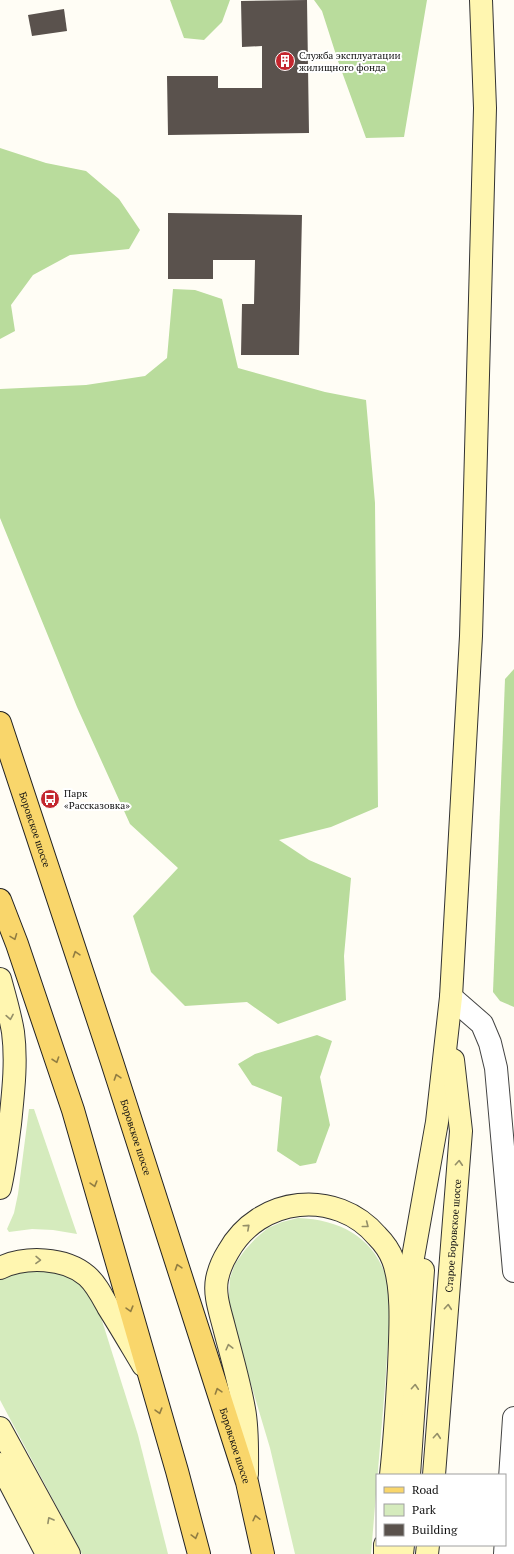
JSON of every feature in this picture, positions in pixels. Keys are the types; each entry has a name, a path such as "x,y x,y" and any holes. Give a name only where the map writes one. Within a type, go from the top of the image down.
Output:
{"main road":[{"name":"Боровское шоссе","path":"0,723 114,1069 247,1482 263,1554"},
{"path":"0,900 17,944 73,1110 148,1374 177,1470 199,1554"}],"street":[{"path":"401,1325 437,1122 451,996 471,636 475,520 485,108 481,0"},
{"path":"0,979 9,1011 13,1034 14,1058 12,1106 0,1188"},
{"path":"451,996 482,1024 490,1043 496,1068 514,1271"},
{"name":"Старое Боровское шоссе","path":"434,1474 461,1131 454,1069 451,996"},
{"path":"391,1474 403,1439 423,1270 454,1069"},
{"path":"247,1482 247,1436 244,1409 216,1297 216,1287 220,1266 230,1248 243,1230 252,1222 272,1212 303,1204 334,1208 369,1226 382,1241 393,1259 397,1276 401,1325 403,1439 409,1474"},
{"path":"0,1268 13,1263 40,1260 59,1263 82,1272 94,1284 148,1374"},
{"path":"506,1539 514,1418"},
{"path":"0,1428 69,1554"},
{"path":"0,1464 47,1554"}],"green space":[{"path":"170,0 230,0 222,22 204,40 184,38"},
{"path":"314,0 427,0 404,137 366,138 338,61 322,11"},
{"path":"0,148 46,163 86,171 119,199 140,230 129,249 70,255 33,275 11,305 15,331 0,339"},
{"path":"173,289 195,290 222,299 238,368 325,392 366,400 375,503 378,807 331,827 279,840 309,860 351,878 344,956 346,1000 278,1024 247,1002 185,1006 151,972 133,916 178,868 130,824 77,707 0,518 0,389 86,385 145,376 167,358"},
{"path":"514,669 514,1007 500,1001 493,992 505,679"},
{"path":"317,1035 332,1041 320,1077 330,1125 316,1163 300,1166 277,1151 282,1097 252,1085 238,1064 255,1054"},
{"path":"29,1109 34,1109 77,1234 53,1230 32,1229 9,1232 7,1229 14,1213 18,1194"},
{"path":"298,1218 317,1220 334,1224 349,1231 362,1240 373,1251 381,1265 387,1281 391,1300 378,1474 376,1474 376,1494 371,1554 295,1554 270,1448 228,1307 230,1278 235,1264 256,1238 268,1228 282,1222"},
{"path":"17,1270 58,1271 83,1284 99,1311 138,1435 168,1554 82,1554 0,1400 0,1278"}],"building":[{"name":"Служба эксплуатации жилищного фонда","path":"307,0 309,133 168,135 167,76 218,76 218,88 262,88 262,46 242,47 241,1"},
{"path":"64,9 67,31 32,36 28,15"},
{"path":"168,213 302,215 299,355 241,355 242,304 254,304 255,260 213,260 213,279 168,279"}],"place":[{"name":"Служба эксплуатации жилищного фонда","path":"285,61"},
{"name":"Парк «Рассказовка»","path":"50,799"}]}
